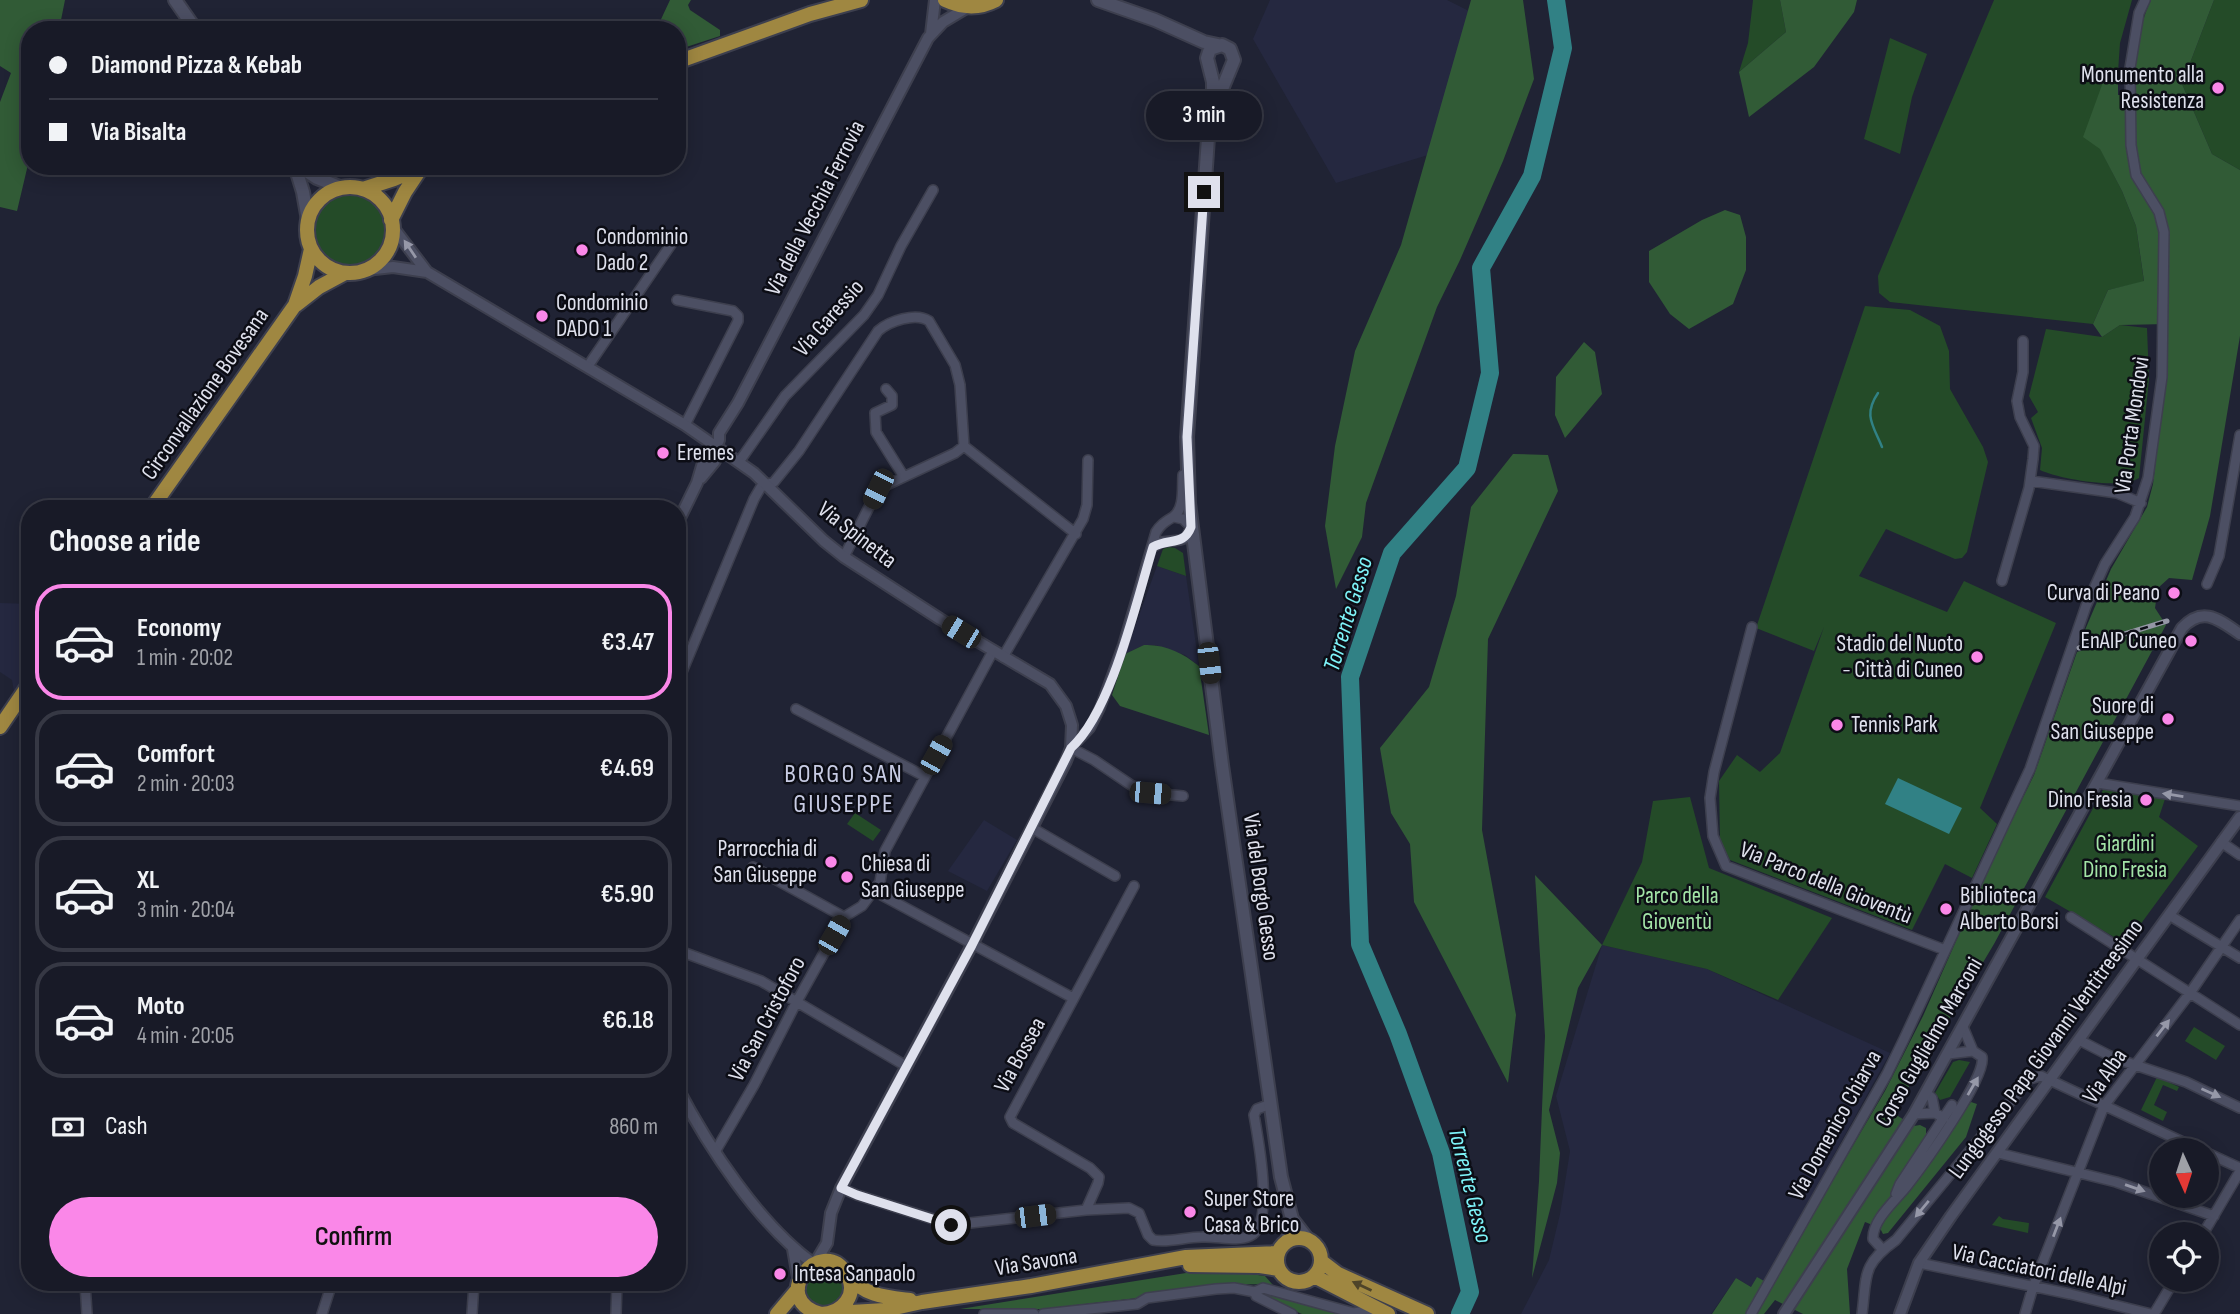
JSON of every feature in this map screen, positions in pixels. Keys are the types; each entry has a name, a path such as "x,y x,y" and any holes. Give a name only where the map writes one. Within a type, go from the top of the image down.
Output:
{"main road":[{"path":"175,0 190,21"},
{"path":"810,14 840,0"},
{"path":"686,58 810,14 861,0"},
{"path":"945,0 968,7 981,6 996,0"},
{"path":"1098,0 1184,34 1226,46 1232,52 1234,60 1213,111"},
{"path":"1184,34 1198,46 1209,64 1217,71 1230,68"},
{"path":"1213,111 1208,53 1218,45"},
{"name":"Via del Borgo Gesso","path":"1213,111 1208,138 1187,437 1191,527 1281,1177 1292,1219 1310,1241"},
{"path":"299,175 311,249 325,265 345,273 366,270 375,264 389,247 392,223 405,192 417,175"},
{"path":"312,175 342,188"},
{"path":"307,220 316,202 333,190 363,189 402,175"},
{"path":"363,189 383,203 392,223"},
{"name":"Circonvallazione Bovesana","path":"295,306 306,276 311,249"},
{"name":"Circonvallazione Bovesana","path":"157,500 295,306 318,286 345,273"},
{"path":"0,727 21,696"},
{"name":"Via del Borgo Gesso","path":"1282,1247 1292,1219"},
{"path":"1321,1261 1314,1276 1299,1282 1284,1276 1279,1269 1282,1247 1294,1239 1310,1241 1316,1246 1321,1261 1338,1274 1427,1314"},
{"name":"Via Savona","path":"839,1310 886,1312 922,1302 1199,1256 1282,1247"},
{"path":"777,1314 798,1286 804,1271 814,1263 831,1262 843,1271 850,1283 849,1298 839,1310 821,1314 803,1303 798,1286"},
{"name":"Via Savona","path":"1157,1264 1260,1266 1279,1269"},
{"name":"Via Savona","path":"843,1271 858,1287 870,1294 922,1302"},
{"path":"1314,1276 1382,1311"}],"street":[{"name":"Via della Vecchia Ferrovia","path":"931,34 935,0"},
{"name":"Via Porta Mondovì","path":"1945,950 2030,769 2086,606 2105,564 2135,517 2148,478 2162,377 2164,286 2162,223 2159,212 2136,175 2131,145 2130,68 2139,13 2146,0"},
{"name":"Via della Vecchia Ferrovia","path":"686,506 697,483 715,461 716,447 726,437 738,403 931,34 943,22 968,7"},
{"name":"Via Garessio","path":"739,462 785,396 871,305 933,190"},
{"name":"Via Spinetta","path":"392,223 427,272"},
{"path":"588,366 672,243"},
{"name":"Via Spinetta","path":"366,270 393,267 427,272 685,425 767,485 844,557 940,619 1050,684 1066,706 1072,725 1071,748"},
{"path":"677,300 733,312 738,316 738,321 685,425"},
{"path":"686,662 761,487 774,482 799,451 878,331 891,323 915,316 922,316 929,321 954,365 960,385 964,446 1076,534"},
{"path":"2002,581 2031,481 2034,446 2020,417 2017,401 2023,372 2023,341"},
{"path":"886,389 892,396 892,405 875,413 876,432 904,477"},
{"path":"2207,584 2219,556 2240,435"},
{"path":"686,1102 715,1152 744,1192 793,1249 814,1263 827,1242 831,1213 841,1188 972,945 1071,748 1090,728 1101,708 1159,526 1174,517 1181,508 1187,437"},
{"path":"844,557 878,489 955,453 964,446"},
{"path":"1073,998 874,891 880,882 885,851 924,776 998,654 1076,534 1087,505 1088,460"},
{"path":"2031,481 2118,493 2141,503"},
{"path":"1153,547 1162,542 1186,538 1191,527 1183,519 1174,517"},
{"name":"Via del Borgo Gesso","path":"1181,540 1195,560"},
{"name":"Corso Guglielmo Marconi","path":"1784,1314 1914,1114 2182,628 2200,615 2210,616 2240,634"},
{"name":"Via Parco della Gioventù","path":"1752,627 1714,772 1710,798 1713,836 1722,862 1726,866 1945,950"},
{"path":"796,709 924,776"},
{"path":"1071,748 1115,773 1130,785 1150,793 1183,796"},
{"path":"2098,783 2240,806"},
{"name":"Lungogesso Papa Giovanni Ventitreesimo","path":"1900,1314 1919,1263 2240,817"},
{"path":"1032,828 1115,876"},
{"path":"2221,842 2240,855"},
{"path":"753,867 845,917"},
{"name":"Via Bossea","path":"1086,1210 1098,1177 1090,1168 1013,1123 1010,1117 1134,886"},
{"name":"Via San Cristoforo","path":"715,1152 845,917 862,906 874,891"},
{"path":"2169,915 2240,958"},
{"path":"2071,917 2240,1025"},
{"name":"Via Alba","path":"2025,1314 2033,1287 2104,1106 2190,993 2240,919"},
{"name":"Via Domenico Chiarva","path":"1751,1314 1886,1074 1945,950"},
{"path":"686,953 761,981 906,1066"},
{"path":"1883,1250 1873,1239 1873,1233 1955,1117 1981,1072 1982,1057 1973,1051 1963,1027"},
{"path":"2079,1040 2113,1058 2186,1082 2240,1108"},
{"path":"1948,1054 1973,1051"},
{"path":"1862,1314 1866,1274 1883,1250 1896,1240 2029,1079 2041,1076 2174,1138"},
{"path":"1926,1093 1932,1098 1939,1115"},
{"path":"841,1188 951,1225 1129,1208 1139,1213 1148,1235 1153,1240 1163,1242 1199,1237 1247,1238 1256,1233 1261,1223 1263,1185 1254,1115 1257,1108 1271,1104"},
{"path":"1893,1202 1900,1184 1939,1115 1952,1105"},
{"path":"1914,1114 1939,1115"},
{"path":"1998,1153 2116,1182 2214,1216"},
{"path":"2210,1222 2240,1170 2219,1159"},
{"path":"827,1242 843,1271"},
{"path":"793,1249 798,1286"},
{"name":"Via Cacciatori delle Alpi","path":"1919,1263 2152,1314"},
{"path":"1043,1314 1137,1304 1147,1298 1234,1288 1255,1292 1263,1288 1354,1313 1382,1311"},
{"path":"86,1291 87,1314"},
{"path":"323,1313 330,1291"},
{"path":"472,1314 473,1291"},
{"path":"617,1291 617,1314"},
{"path":"1255,1292 1256,1296 1292,1314"},
{"path":"2152,1314 2166,1292"},
{"name":"Via Savona","path":"984,1314 1034,1314"}],"shaded area":[{"path":"0,0 65,0 61,21 21,21 21,175 26,175 17,211 0,207 0,102 11,73 0,66"},
{"path":"670,0 691,0 688,5 690,10 720,30 720,36 686,47 686,21 660,21"},
{"path":"1270,0 1447,0 1469,11 1428,155 1336,183 1253,39"},
{"path":"1471,0 1523,0 1534,79 1503,161 1437,307 1366,503 1362,537 1336,589 1325,526 1335,446 1355,351 1401,245"},
{"path":"1780,0 1857,0 1854,12 1814,67 1749,117 1739,72 1786,32"},
{"path":"2151,0 2214,0 2182,84 2212,154 2240,170 2240,336 2210,516 2192,580 2169,578 2158,588 2155,608 2166,625 1994,944 1893,1113 1914,1126 1926,1128 1926,1143 1937,1151 1971,1102 1977,1104 1966,1137 1888,1233 1883,1234 1880,1228 1865,1222 1847,1269 1850,1314 1803,1314 1775,1300 1764,1314 1712,1314 1736,1278 1751,1287 1757,1277 1771,1285 1885,1091 1923,1016 1986,873 2034,775 2077,652 2092,647 2085,630 2111,569 2147,507 2153,484 2165,381 2168,324 2120,325 2102,337 2093,324 2108,290 2144,281 2136,226 2122,191 2100,149 2083,137 2106,74 2118,72 2118,95 2135,95 2138,46"},
{"path":"1725,210 1740,215 1746,237 1746,270 1733,304 1689,329 1670,314 1649,282 1649,251 1702,220"},
{"path":"1584,342 1595,352 1602,394 1565,438 1555,415 1556,377"},
{"path":"1513,454 1548,455 1558,491 1488,639 1482,830 1516,1015 1508,1083 1414,902 1410,844 1391,813 1380,748 1429,687 1456,596 1471,507"},
{"path":"1157,566 1186,576 1199,666 1185,655 1155,645 1144,645 1125,654"},
{"path":"0,603 21,604 21,682 14,692 12,680 0,672"},
{"path":"1144,645 1173,650 1199,666 1209,735 1120,706 1112,695 1125,654"},
{"path":"1898,778 1962,808 1949,834 1885,804"},
{"path":"984,820 1017,840 987,891 948,871"},
{"path":"1535,875 1602,945 1578,988 1549,1110 1560,1153 1557,1183 1532,1278 1545,1036"},
{"path":"1602,945 1707,969 1890,1053 1764,1282 1751,1287 1736,1278 1711,1314 1521,1314 1549,1260 1560,1214 1570,1151 1556,1096"},
{"path":"1186,1273 1243,1273 1265,1276 1273,1285 1236,1285 1168,1292 1041,1309 960,1309"},
{"path":"1261,1292 1348,1314 1302,1314 1262,1297"}],"green space":[{"path":"1753,0 1780,0 1786,32 1739,72 1748,43"},
{"path":"1994,0 2132,0 2120,43 2118,72 2106,74 2100,148 2136,226 2144,282 2108,290 2093,324 1890,302 1879,293 1878,276"},
{"path":"2214,0 2240,0 2240,170 2212,154 2182,84"},
{"path":"1890,38 1927,54 1912,97 1900,154 1864,139"},
{"path":"350,195 375,205 385,230 375,255 350,265 325,255 315,230 325,205"},
{"path":"1865,306 1910,310 1940,326 1949,351 1950,389 1983,447 1988,462 1967,552 1962,558 1955,559 1886,529 1859,576 1947,612 1964,581 2056,623 1980,808 1997,824 1972,878 1945,864 1912,930 1730,860 1720,840 1719,781 1737,755 1760,772 1780,753 1824,627 1814,651 1756,628"},
{"path":"2120,325 2147,328 2149,379 2139,478 2105,483 2075,480 2040,470 2042,448 2031,418 2038,412 2029,396 2046,329 2102,337"},
{"path":"180,499 248,499 245,500"},
{"path":"1169,547 1183,553 1186,576 1157,566 1163,549"},
{"name":"Giardini Dino Fresia","path":"2104,788 2166,796 2159,817 2198,846 2126,944 2045,897"},
{"name":"Parco della Gioventù","path":"1690,797 1709,868 1832,918 1778,1000 1707,969 1602,945 1642,862 1653,801"},
{"path":"855,813 881,830 873,841 847,824"},
{"path":"2194,1027 2225,1046 2216,1060 2185,1041"},
{"path":"1953,1062 1970,1062 1950,1097 1940,1100 1935,1093"},
{"path":"2157,1077 2179,1087 2177,1091 2163,1085 2154,1105 2167,1112 2163,1121 2141,1110"},
{"path":"1999,1216 2029,1223 2028,1233 1992,1225"},
{"path":"824,1270 837,1276 843,1289 837,1302 824,1308 811,1302 805,1289 811,1276"}],"waterway":[{"name":"Torrente Gesso","path":"1460,1314 1470,1292 1441,1153 1398,1034 1360,944 1350,677 1392,553 1467,468 1490,373 1481,268 1532,176 1563,48 1556,0"},
{"path":"1878,393 1870,414 1882,447"}],"railway":[{"path":"2079,648 2167,621"}],"place":[{"name":"Monumento alla Resistenza","path":"2218,88"},
{"name":"Condominio Dado 2","path":"582,250"},
{"name":"Condominio DADO 1","path":"542,316"},
{"name":"Eremes","path":"663,453"},
{"name":"Curva di Peano","path":"2174,593"},
{"name":"EnAIP Cuneo","path":"2191,641"},
{"name":"Stadio del Nuoto - Città di Cuneo","path":"1977,657"},
{"name":"Suore di San Giuseppe","path":"2168,719"},
{"name":"Tennis Park","path":"1837,725"},
{"name":"Dino Fresia","path":"2146,800"},
{"name":"Parrocchia di San Giuseppe","path":"831,862"},
{"name":"Chiesa di San Giuseppe","path":"847,877"},
{"name":"Biblioteca Alberto Borsi","path":"1946,909"},
{"name":"Super Store Casa & Brico","path":"1190,1212"},
{"name":"Intesa Sanpaolo","path":"780,1274"}],"district":[{"name":"BORGO SAN GIUSEPPE","path":"844,789"}],"route":[{"path":"951,1225 841,1188 972,945 1071,748 1090,728 1101,708 1153,547 1162,542 1181,540 1189,533 1191,527 1187,437 1204,192"}]}
